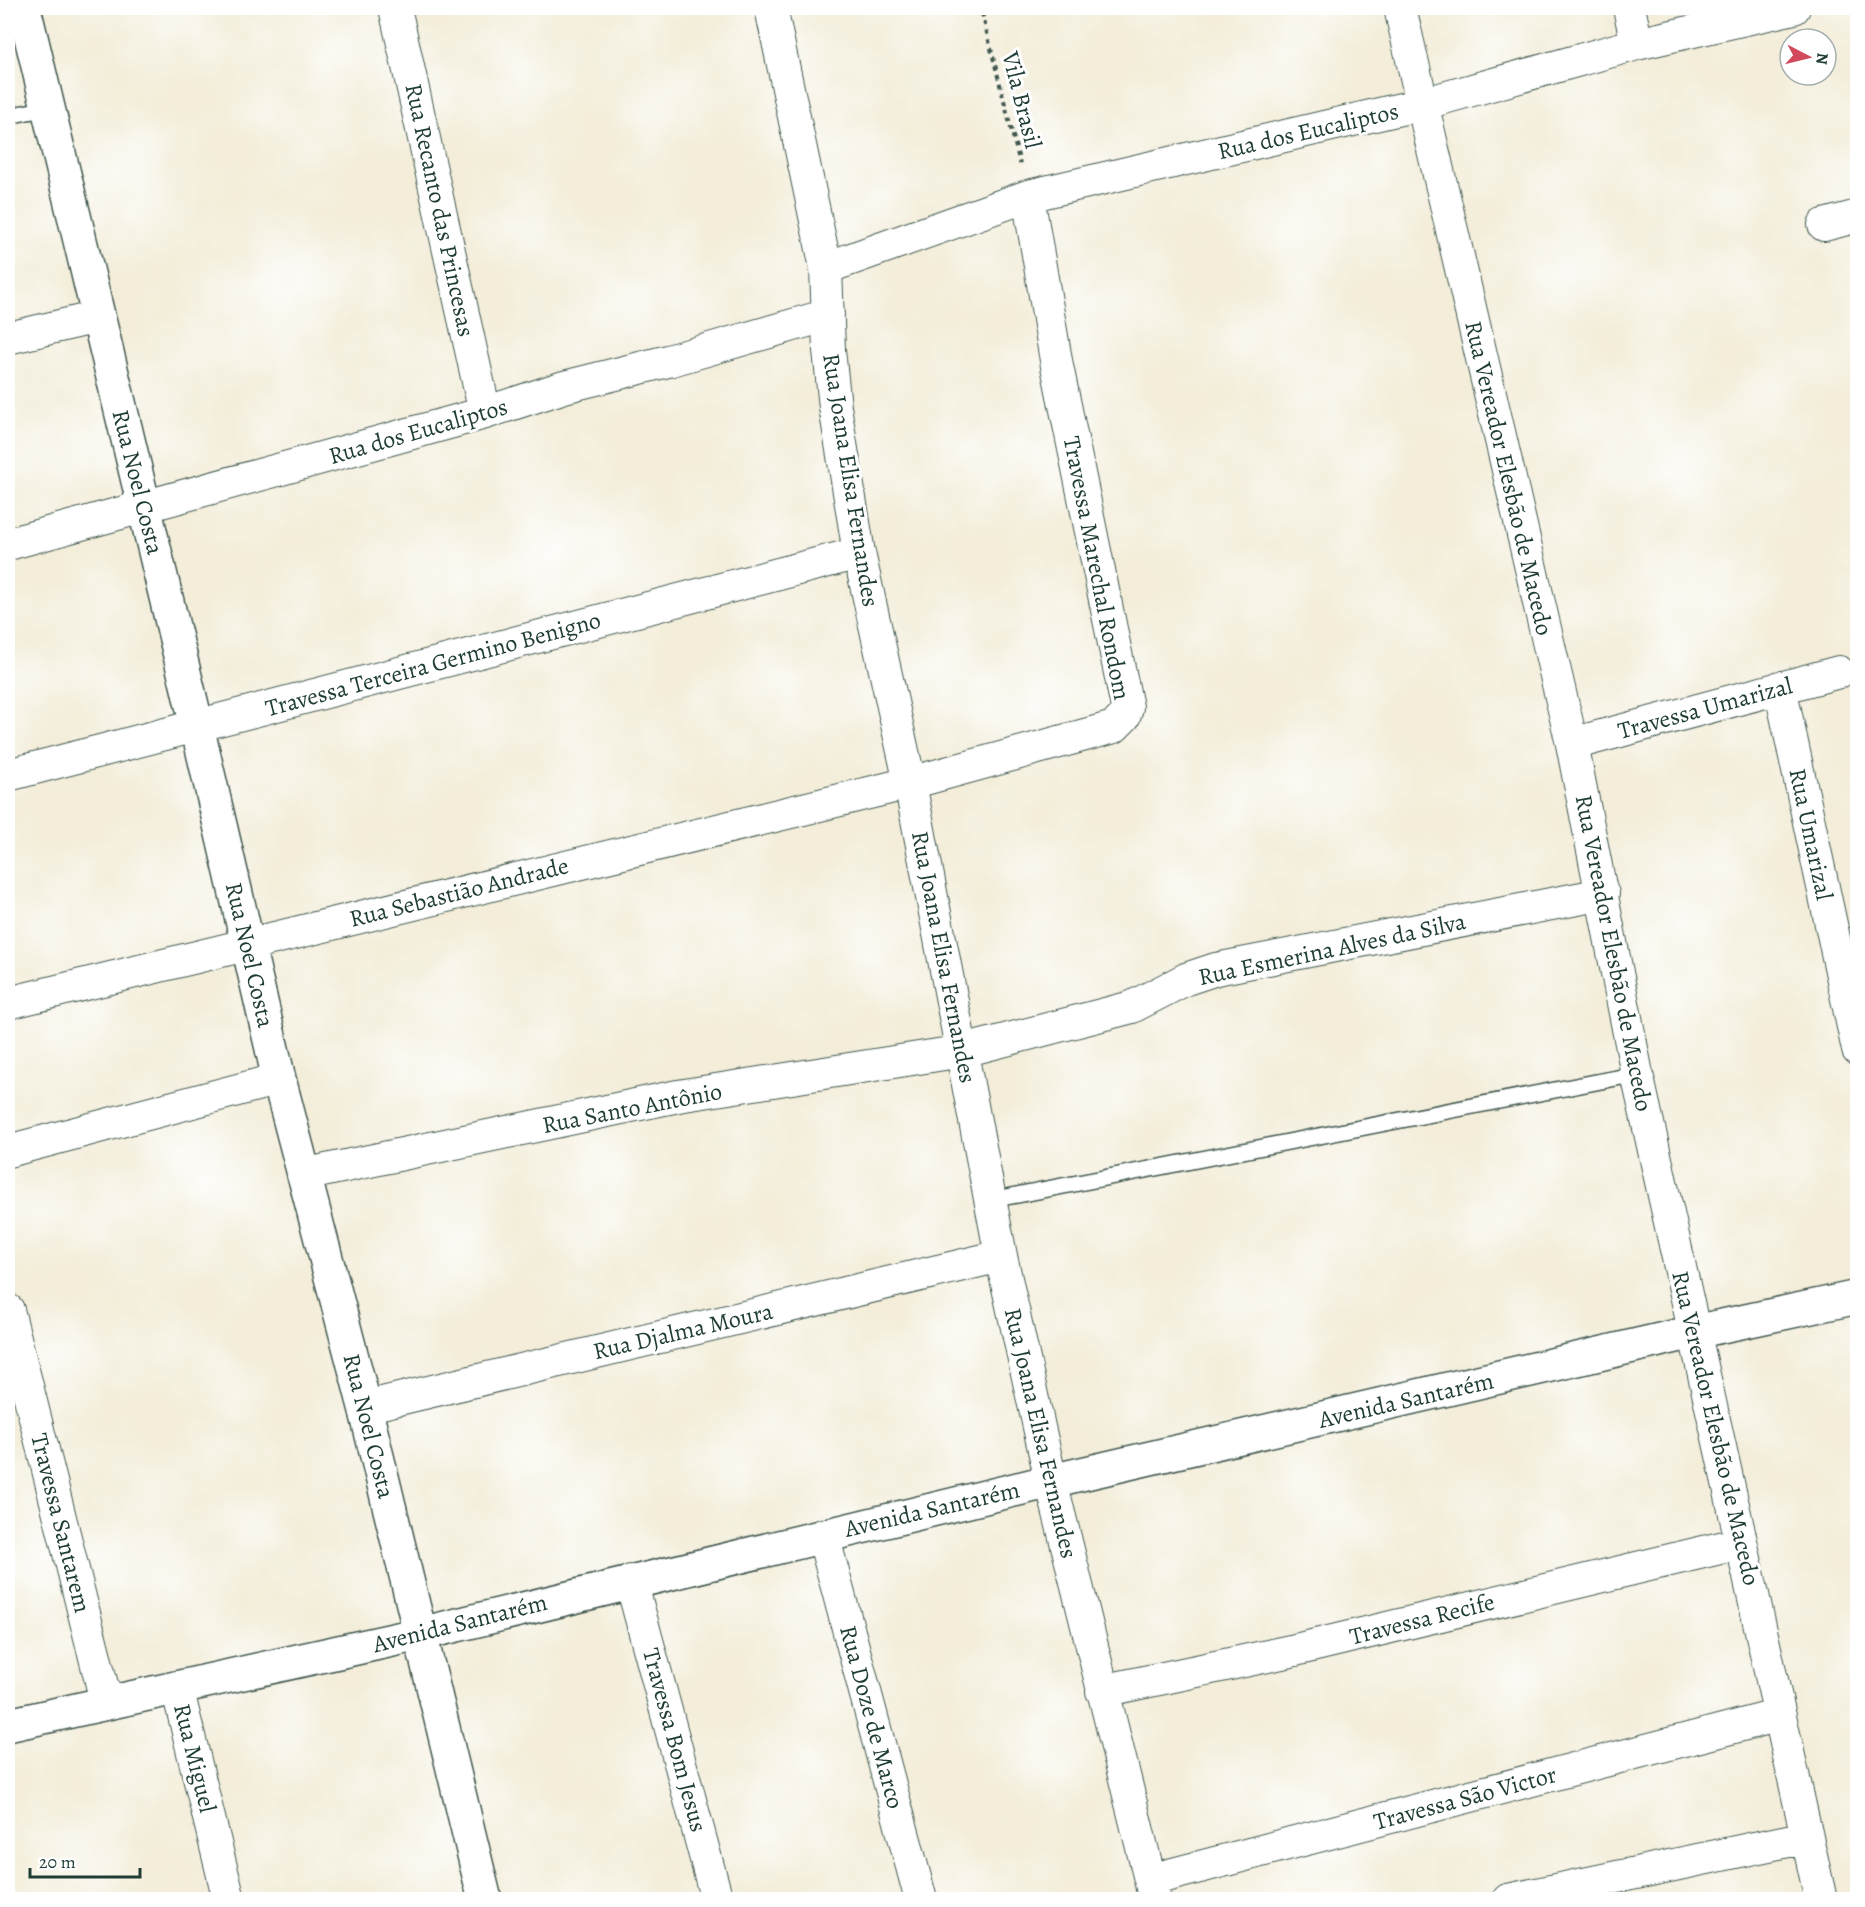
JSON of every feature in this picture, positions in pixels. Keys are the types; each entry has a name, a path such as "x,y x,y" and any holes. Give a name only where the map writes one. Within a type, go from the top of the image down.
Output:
{"street":[{"name":"Rua Noel Costa","path":"28,8 48,108 279,1078 365,1407 485,1899"},
{"name":"Rua Recanto das Princesas","path":"395,8 485,413"},
{"name":"Rua Joana Elisa Fernandes","path":"771,8 826,268 836,407 859,554 910,783 1001,1256 1051,1481 1153,1890"},
{"name":"Rua Vereador Elesbão de Macedo","path":"1400,8 1572,744 1637,1074 1821,1899"},
{"path":"1629,8 1637,45"},
{"name":"Rua dos Eucaliptos","path":"826,268 1028,196 1422,104 1637,45 1794,8"},
{"name":"Travessa Marechal Rondom","path":"910,783 1114,727 1124,717 1127,707 1063,400 1028,196"},
{"path":"1824,225 1857,216"},
{"name":"Rua dos Eucaliptos","path":"8,544 485,413 564,387 668,361 828,315"},
{"path":"8,338 98,317"},
{"name":"Travessa Terceira Germino Benigno","path":"8,775 859,554"},
{"name":"Travessa Umarizal","path":"1572,744 1839,672"},
{"name":"Rua Umarizal","path":"1780,687 1857,1050"},
{"name":"Rua Sebastião Andrade","path":"8,1003 910,783"},
{"name":"Rua Esmerina Alves da Silva","path":"963,1051 1132,1007 1186,979 1216,969 1603,894"},
{"name":"Rua Santo Antônio","path":"303,1175 678,1096 963,1051"},
{"path":"8,1151 279,1078"},
{"name":"Rua Djalma Moura","path":"365,1407 1001,1256"},
{"name":"Avenida Santarém","path":"8,1725 106,1701 420,1634 1051,1481 1694,1332 1857,1297"},
{"name":"Travessa Santarem","path":"8,1310 106,1701"},
{"name":"Rua Doze de Marco","path":"824,1535 921,1899"},
{"name":"Travessa Recife","path":"1102,1691 1291,1651 1741,1543"},
{"name":"Travessa Bom Jesus","path":"631,1581 717,1899"},
{"name":"Rua Miguel","path":"177,1687 229,1899"},
{"name":"Travessa São Victor","path":"1153,1890 1780,1715"},
{"path":"1508,1899 1807,1837"}],"lane":[{"path":"8,116 48,108"},
{"path":"991,1200 1637,1074"}],"path":[{"name":"Vila Brasil","path":"982,13 1028,196"}]}
